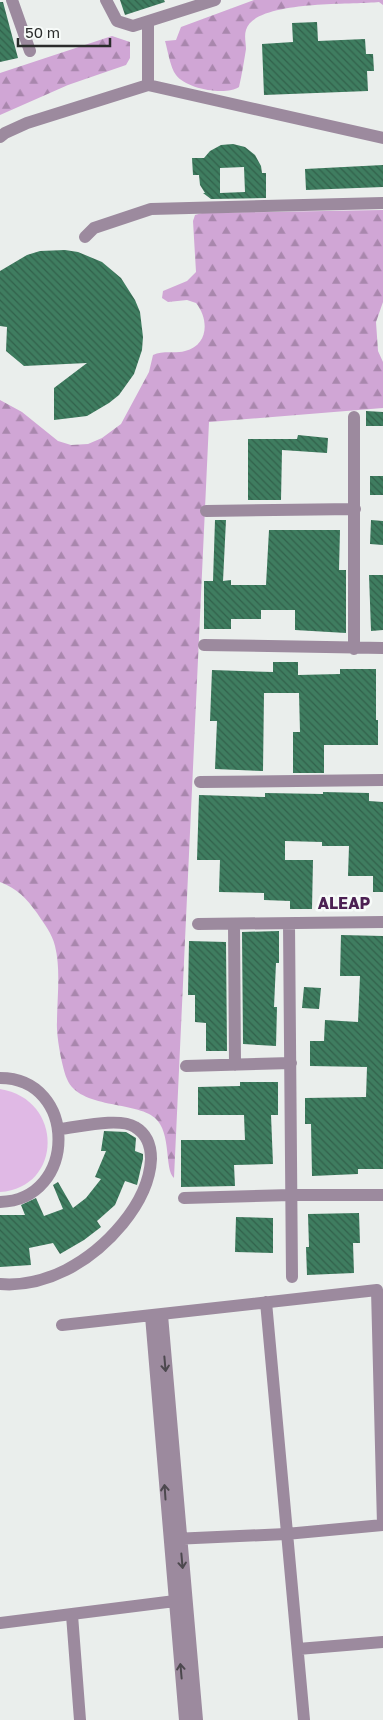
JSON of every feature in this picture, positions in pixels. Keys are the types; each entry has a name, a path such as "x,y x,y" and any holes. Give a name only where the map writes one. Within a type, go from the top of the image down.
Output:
{"street":[{"path":"12,0 30,51"},
{"path":"106,0 112,14 122,24 133,26 215,0"},
{"path":"148,22 148,85"},
{"path":"0,137 27,123 148,85 383,138"},
{"path":"85,237 94,228 151,209 383,203"},
{"path":"354,417 354,648"},
{"path":"206,511 355,509"},
{"path":"204,645 383,648"},
{"path":"200,782 383,780"},
{"path":"198,924 383,922"},
{"path":"234,924 235,1064"},
{"path":"288,924 292,1277"},
{"path":"186,1066 291,1063"},
{"path":"0,1078 26,1084 42,1096 54,1113 60,1129 59,1152 52,1170 40,1186 23,1197 0,1202"},
{"path":"0,1284 25,1283 45,1279 82,1260 121,1226 144,1191 150,1169 151,1149 146,1136 134,1126 120,1122 60,1129"},
{"path":"184,1198 383,1195"},
{"path":"62,1326 380,1290 383,1525 286,1534 174,1539"},
{"path":"266,1302 304,1720"},
{"path":"156,1316 174,1539 197,1720"},
{"path":"174,1539 175,1601 185,1720"},
{"path":"0,1623 175,1601"},
{"path":"72,1615 80,1720"},
{"path":"298,1649 383,1642"}],"shaded area":[{"path":"0,1089 21,1096 36,1109 45,1125 48,1143 45,1160 36,1176 21,1187 0,1192"}],"green space":[{"path":"254,0 383,0 383,5 379,2 327,4 266,13 253,20 245,32 246,49 239,87 225,91 206,90 181,80 174,72 165,41 176,40 181,27"},
{"path":"112,36 130,42 130,58 126,65 68,85 0,115 0,73"},
{"path":"383,210 383,302 376,322 378,351 383,362 383,408 209,422 174,1178 169,1167 164,1132 155,1118 135,1109 95,1100 83,1095 73,1089 67,1079 57,1035 58,974 54,941 37,913 25,898 17,891 0,882 0,400 22,412 58,441 71,445 88,444 102,438 121,424 149,372 153,355 185,351 193,348 202,337 205,324 196,303 187,300 168,302 162,298 163,291 187,281 196,272 193,221 195,215 202,213"}],"building":[{"path":"120,0 164,0 165,2 125,15"},
{"path":"0,2 3,2 18,58 0,62"},
{"path":"317,22 318,41 365,39 366,54 373,54 374,71 367,71 368,91 264,95 262,44 293,42 292,23"},
{"path":"233,144 245,147 255,155 261,166 262,173 266,173 266,198 211,199 203,193 205,193 200,185 199,175 193,175 192,158 204,158 210,151 221,145","holes":["244,167 245,192 220,193 220,168"]},
{"path":"383,165 383,187 306,190 305,169"},
{"path":"65,250 78,252 102,262 121,278 140,312 143,337 142,350 134,374 119,395 87,416 54,420 54,388 87,363 24,366 6,351 7,327 0,326 0,271 27,255 40,251"},
{"path":"366,411 383,412 383,426 366,426"},
{"path":"298,435 328,438 327,453 282,450 281,500 248,500 248,439 297,439"},
{"path":"370,476 383,476 383,495 370,495"},
{"path":"215,520 226,520 223,581 231,580 231,585 266,585 269,530 340,530 339,570 346,570 346,633 295,630 295,610 261,610 261,619 231,619 231,629 204,629 204,581 213,581"},
{"path":"371,520 383,521 383,545 370,544"},
{"path":"369,575 383,575 383,630 371,631"},
{"path":"273,662 298,662 298,675 340,674 340,669 376,669 378,745 324,745 324,773 293,773 293,732 300,732 299,693 264,693 263,771 215,769 217,721 210,721 212,670 273,672"},
{"path":"323,792 369,793 369,801 383,802 383,892 373,892 373,876 348,876 349,846 322,846 322,842 285,841 285,860 313,860 312,909 290,909 290,901 264,900 264,893 219,892 220,860 197,860 199,795 265,797 265,793 323,794"},
{"path":"279,931 279,963 276,963 274,1007 277,1007 276,1046 243,1044 242,932"},
{"path":"341,935 383,936 383,1169 358,1169 358,1174 312,1176 311,1124 305,1124 305,1098 366,1097 367,1067 310,1066 310,1041 324,1041 325,1020 358,1022 360,976 340,976"},
{"path":"189,941 226,942 227,1051 206,1051 206,1023 195,1022 195,995 188,995"},
{"path":"304,987 321,988 319,1009 302,1008"},
{"path":"240,1082 278,1082 278,1115 271,1115 273,1164 234,1165 235,1186 181,1187 181,1140 245,1140 244,1115 198,1115 198,1087 240,1086"},
{"path":"104,1131 126,1132 136,1138 135,1151 143,1154 137,1185 125,1181 115,1205 97,1221 101,1227 84,1240 60,1254 53,1243 29,1248 31,1265 0,1267 0,1215 25,1215 21,1205 36,1198 44,1216 63,1209 53,1185 58,1182 73,1208 86,1198 101,1179 95,1177 106,1151 101,1151"},
{"path":"359,1213 360,1243 353,1243 354,1273 307,1275 306,1247 309,1247 308,1214"},
{"path":"236,1217 273,1218 273,1253 235,1252"}],"district":[{"name":"ALEAP","path":"344,903"}]}
